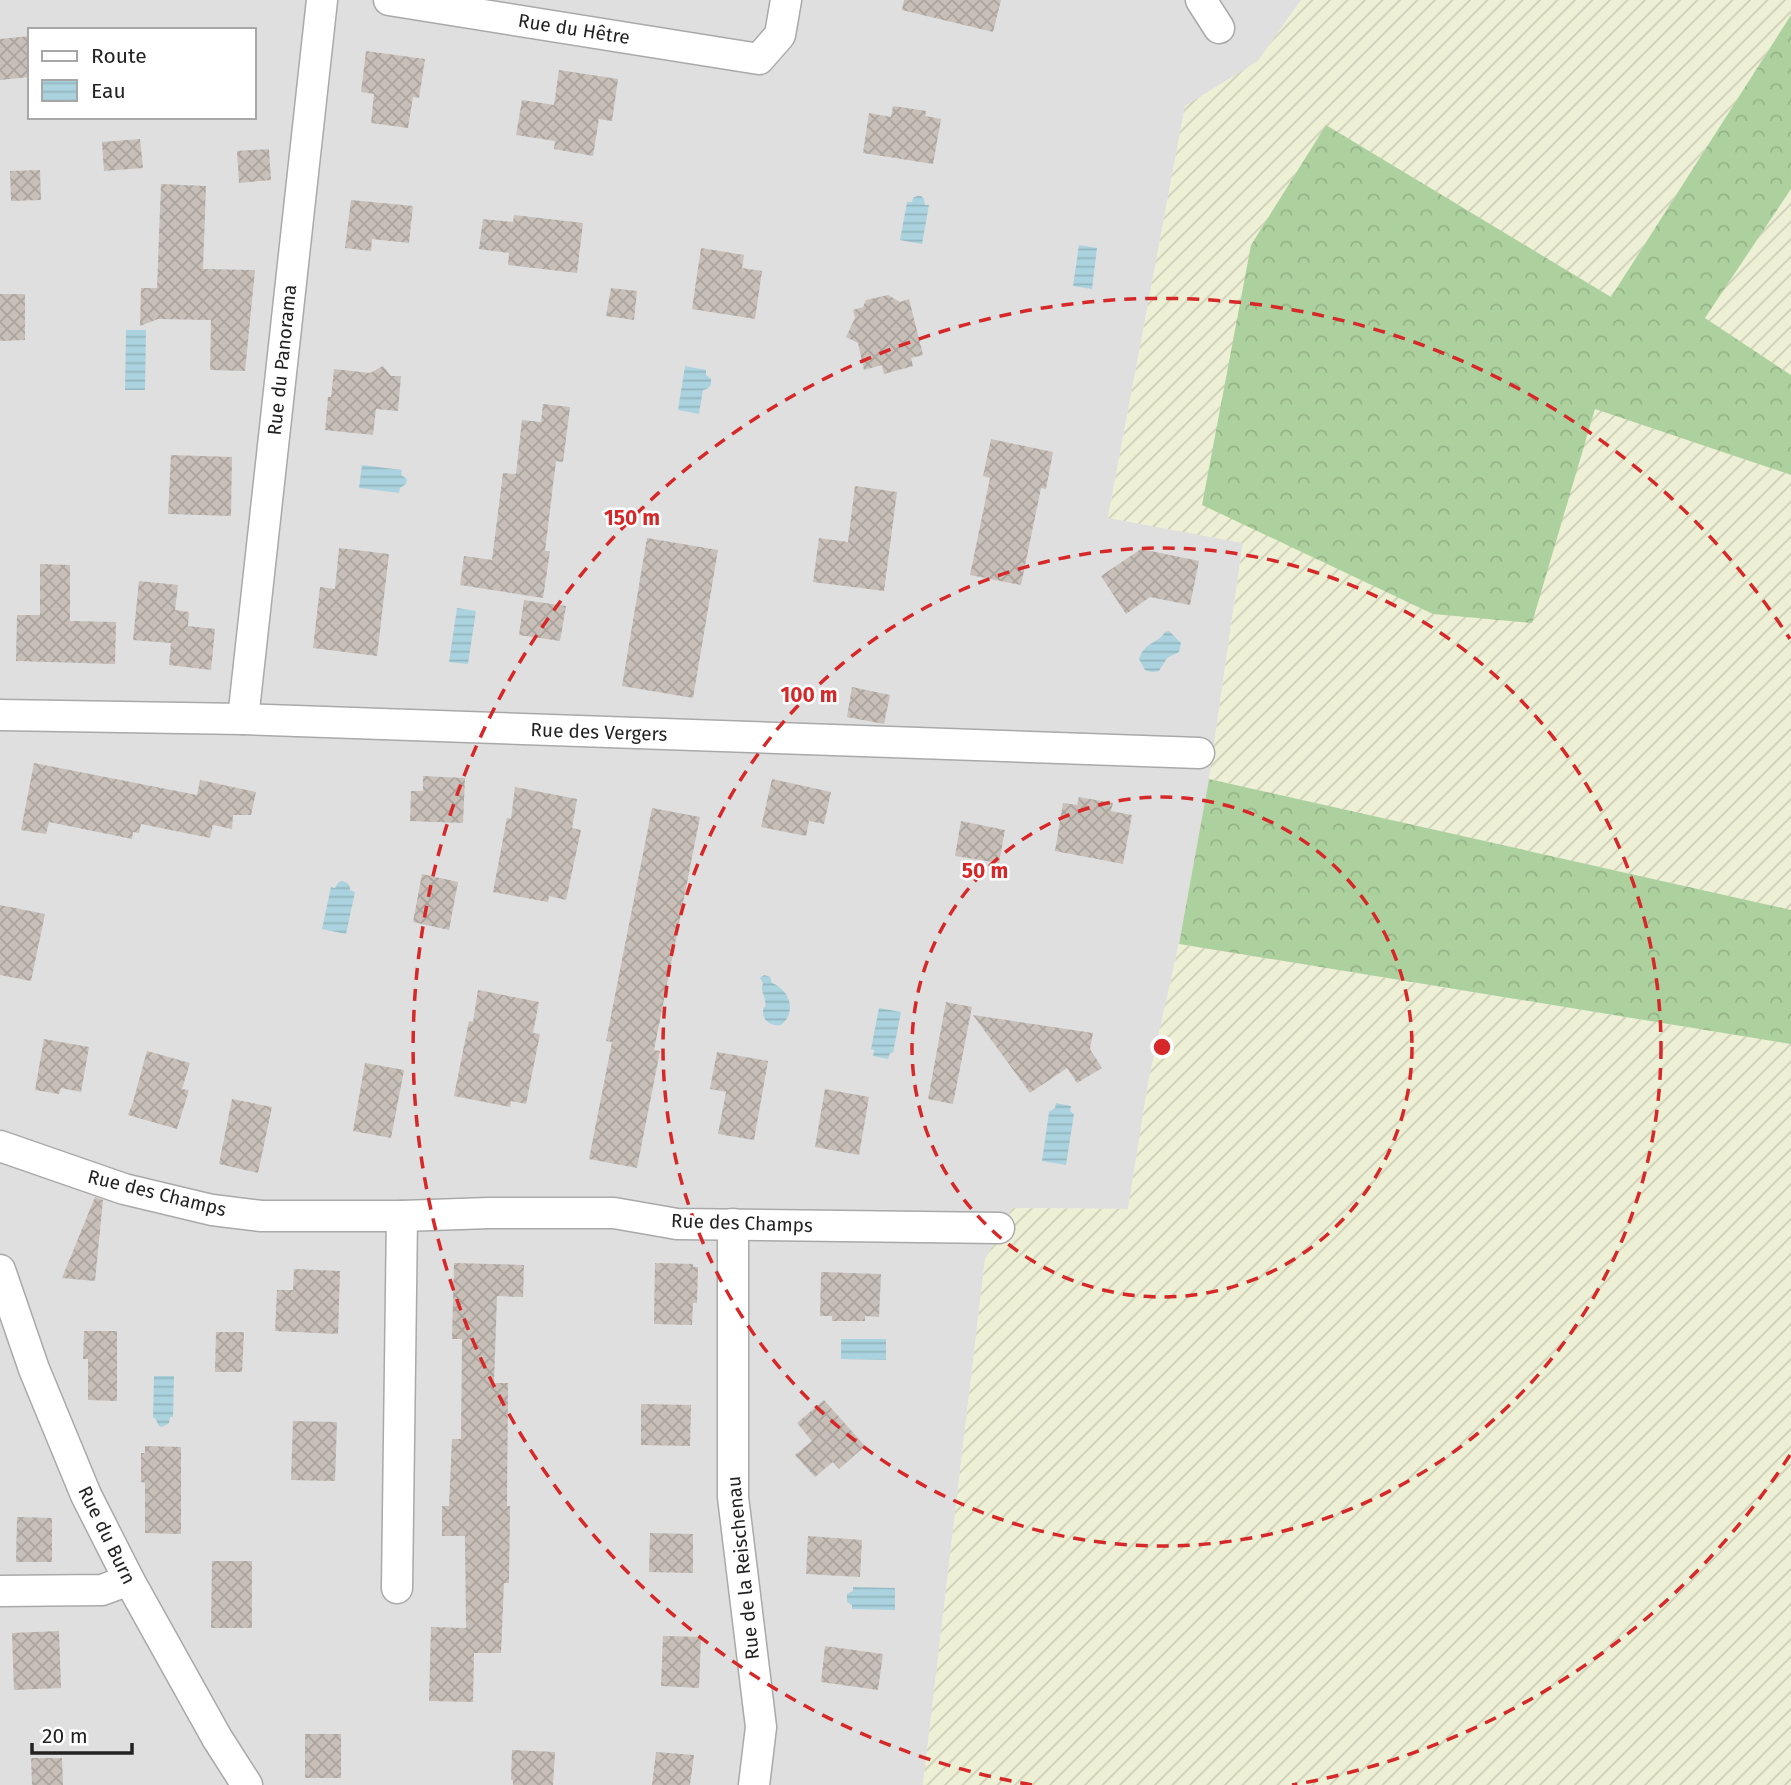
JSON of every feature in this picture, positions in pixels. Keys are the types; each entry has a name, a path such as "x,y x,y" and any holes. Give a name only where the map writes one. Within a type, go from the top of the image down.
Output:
{"street":[{"name":"Rue du Panorama","path":"243,719 322,0"},
{"name":"Rue du Hêtre","path":"388,0 759,59 780,35 786,0"},
{"path":"1200,0 1219,28"},
{"name":"Rue des Vergers","path":"0,715 243,719 1199,753"},
{"name":"Rue des Champs","path":"0,1146 124,1189 212,1210 261,1216 614,1213 677,1224 999,1228"},
{"path":"397,1588 402,1216"},
{"name":"Rue de la Reischenau","path":"733,1224 733,1497 761,1727 754,1785"},
{"name":"Rue du Burn","path":"0,1270 34,1369 86,1495 129,1580 217,1738 247,1785"},
{"path":"0,1591 102,1590 129,1580"}],"shaded area":[{"path":"0,0 1301,0 1258,61 1185,107 1108,517 1243,542 1209,779 1179,944 1149,1078 1128,1209 1012,1208 985,1260 923,1785 0,1785"}],"green space":[{"path":"1301,0 1791,0 1791,15 1611,297 1326,125 1531,623 1595,408 1791,475 1791,910 1209,779 1243,543 1108,518 1185,106 1258,61"},
{"path":"1791,15 1791,189 1705,318 1791,375 1791,475 1595,409 1532,623 1433,614 1202,505 1251,245 1326,125 1611,297"},
{"path":"1791,189 1791,375 1704,318"},
{"path":"1209,779 1791,910 1791,1044 1179,944"},
{"path":"1179,944 1791,1044 1791,1785 923,1785 985,1260 1012,1208 1128,1209 1149,1078"}],"water":[{"path":"917,196 924,199 925,205 929,205 922,244 900,240 907,202 912,202"},
{"path":"1079,245 1097,248 1092,289 1073,286"},
{"path":"126,330 146,330 145,390 125,390"},
{"path":"685,366 706,370 706,375 711,379 711,385 703,390 699,414 678,410"},
{"path":"362,465 402,470 401,475 407,479 406,484 400,488 399,493 359,488"},
{"path":"457,608 476,611 468,664 449,662"},
{"path":"1169,631 1181,643 1179,652 1167,658 1159,671 1145,670 1139,659 1142,653"},
{"path":"341,881 355,892 346,934 322,929 331,887 335,888"},
{"path":"764,975 770,977 772,983 787,996 789,1014 781,1025 769,1023 765,1019 763,983 760,978"},
{"path":"879,1008 901,1012 893,1053 890,1053 888,1059 873,1056 874,1050 871,1049"},
{"path":"1056,1103 1071,1106 1070,1111 1074,1114 1066,1165 1042,1161 1049,1112 1055,1108"},
{"path":"841,1339 886,1339 886,1360 841,1359"},
{"path":"154,1376 174,1376 173,1417 162,1427 153,1418"},
{"path":"853,1587 895,1588 895,1610 852,1609 852,1605 847,1602 847,1594 853,1591"}],"building":[{"path":"904,0 1001,0 993,32 902,10"},
{"path":"28,36 28,77 0,80 0,39"},
{"path":"366,51 425,59 419,98 413,97 408,128 371,123 374,94 361,92"},
{"path":"559,70 618,79 612,121 599,119 593,156 554,149 555,141 516,135 522,100 554,105"},
{"path":"893,106 926,111 925,116 941,119 933,164 863,153 869,113 891,117"},
{"path":"140,139 143,168 104,171 102,142"},
{"path":"269,149 271,180 239,183 237,151"},
{"path":"40,170 41,200 11,201 10,171"},
{"path":"161,184 206,186 203,269 255,270 245,371 210,370 211,320 158,319 140,326 141,288 157,288"},
{"path":"351,200 413,206 409,243 372,239 371,251 345,248"},
{"path":"514,215 583,223 577,273 508,265 509,253 479,249 483,219 513,222"},
{"path":"701,248 744,255 742,268 762,271 755,319 692,309"},
{"path":"611,288 637,291 634,320 606,316"},
{"path":"0,294 25,294 25,340 0,341"},
{"path":"888,295 900,302 909,299 923,355 911,358 913,366 884,374 882,365 864,370 858,343 846,337 855,318 853,310 863,307 866,300"},
{"path":"383,366 391,376 401,376 398,411 376,409 373,435 325,430 334,369 370,373"},
{"path":"543,404 570,407 563,462 556,461 545,551 550,551 543,598 460,585 464,556 492,560 503,473 516,474 522,420 541,422"},
{"path":"991,439 1053,452 1046,489 1041,488 1021,585 970,575 990,478 983,476"},
{"path":"171,455 232,457 231,516 168,514"},
{"path":"855,486 897,492 884,591 813,582 819,538 848,542"},
{"path":"647,538 718,550 693,698 622,686"},
{"path":"339,548 389,554 377,656 313,648 320,587 335,589"},
{"path":"1141,549 1199,561 1190,605 1150,597 1126,614 1101,576"},
{"path":"40,564 70,565 70,621 116,622 115,664 16,661 17,615 40,615"},
{"path":"139,581 178,585 175,610 189,612 188,626 215,629 211,670 169,665 171,643 133,640"},
{"path":"524,600 566,606 560,641 519,635"},
{"path":"852,687 890,695 884,724 847,717"},
{"path":"34,763 197,795 200,780 256,792 251,815 233,815 232,829 213,825 210,838 141,824 139,833 133,832 132,839 49,822 46,834 21,830"},
{"path":"423,776 465,778 463,823 410,821 411,791 423,791"},
{"path":"772,779 831,792 824,824 809,821 806,836 761,827"},
{"path":"515,787 577,799 572,828 581,830 566,900 549,896 548,902 493,892 507,818 511,819"},
{"path":"1079,797 1113,803 1111,811 1132,815 1123,864 1055,851 1063,803 1077,805"},
{"path":"652,808 700,817 654,1050 660,1051 637,1168 589,1159 612,1042 606,1041"},
{"path":"961,821 1005,830 999,863 955,856"},
{"path":"422,874 458,882 449,930 413,922"},
{"path":"0,905 45,914 31,981 0,975"},
{"path":"478,990 539,1002 533,1033 540,1034 526,1104 511,1101 510,1107 454,1096 469,1021 473,1022"},
{"path":"946,1002 972,1007 953,1104 928,1099"},
{"path":"973,1015 1093,1033 1090,1049 1102,1068 1077,1083 1067,1068 1030,1093"},
{"path":"44,1039 89,1047 81,1092 61,1088 59,1094 35,1090"},
{"path":"147,1051 190,1063 182,1089 189,1090 177,1129 128,1115"},
{"path":"717,1052 768,1061 754,1140 718,1134 726,1092 710,1089"},
{"path":"365,1063 404,1070 391,1138 353,1131"},
{"path":"825,1089 869,1097 859,1155 815,1147"},
{"path":"232,1099 272,1107 258,1173 219,1164"},
{"path":"95,1197 103,1200 95,1281 62,1278"},
{"path":"454,1263 524,1265 523,1297 497,1296 494,1383 508,1383 509,1583 504,1583 501,1653 474,1653 473,1702 429,1701 431,1627 466,1628 465,1536 442,1536 442,1506 449,1506 452,1439 461,1439 462,1339 452,1339"},
{"path":"655,1263 693,1264 693,1267 698,1267 697,1303 693,1303 692,1325 654,1324"},
{"path":"294,1269 340,1271 338,1334 275,1331 277,1290 293,1290"},
{"path":"821,1272 881,1274 879,1317 865,1316 865,1321 832,1321 832,1316 820,1316"},
{"path":"84,1331 117,1331 117,1401 88,1400 88,1359 83,1359"},
{"path":"216,1332 244,1332 242,1372 215,1372"},
{"path":"824,1400 865,1446 839,1469 833,1462 815,1477 795,1455 812,1441 797,1423"},
{"path":"641,1404 691,1405 690,1446 641,1445"},
{"path":"293,1421 337,1422 335,1481 291,1480"},
{"path":"145,1446 181,1447 181,1534 145,1533 145,1483 141,1482 141,1453 145,1453"},
{"path":"17,1517 52,1518 52,1562 16,1562"},
{"path":"650,1533 693,1534 693,1573 649,1572"},
{"path":"808,1536 862,1540 860,1577 806,1574"},
{"path":"212,1561 252,1561 252,1628 211,1628"},
{"path":"59,1631 61,1688 14,1690 12,1633"},
{"path":"663,1636 701,1637 699,1688 661,1686"},
{"path":"825,1646 883,1654 878,1690 821,1682"},
{"path":"305,1734 341,1734 341,1778 305,1778"},
{"path":"512,1750 555,1752 553,1785 513,1785"},
{"path":"656,1752 694,1755 690,1785 652,1785"},
{"path":"31,1758 62,1758 63,1785 32,1785"}]}
